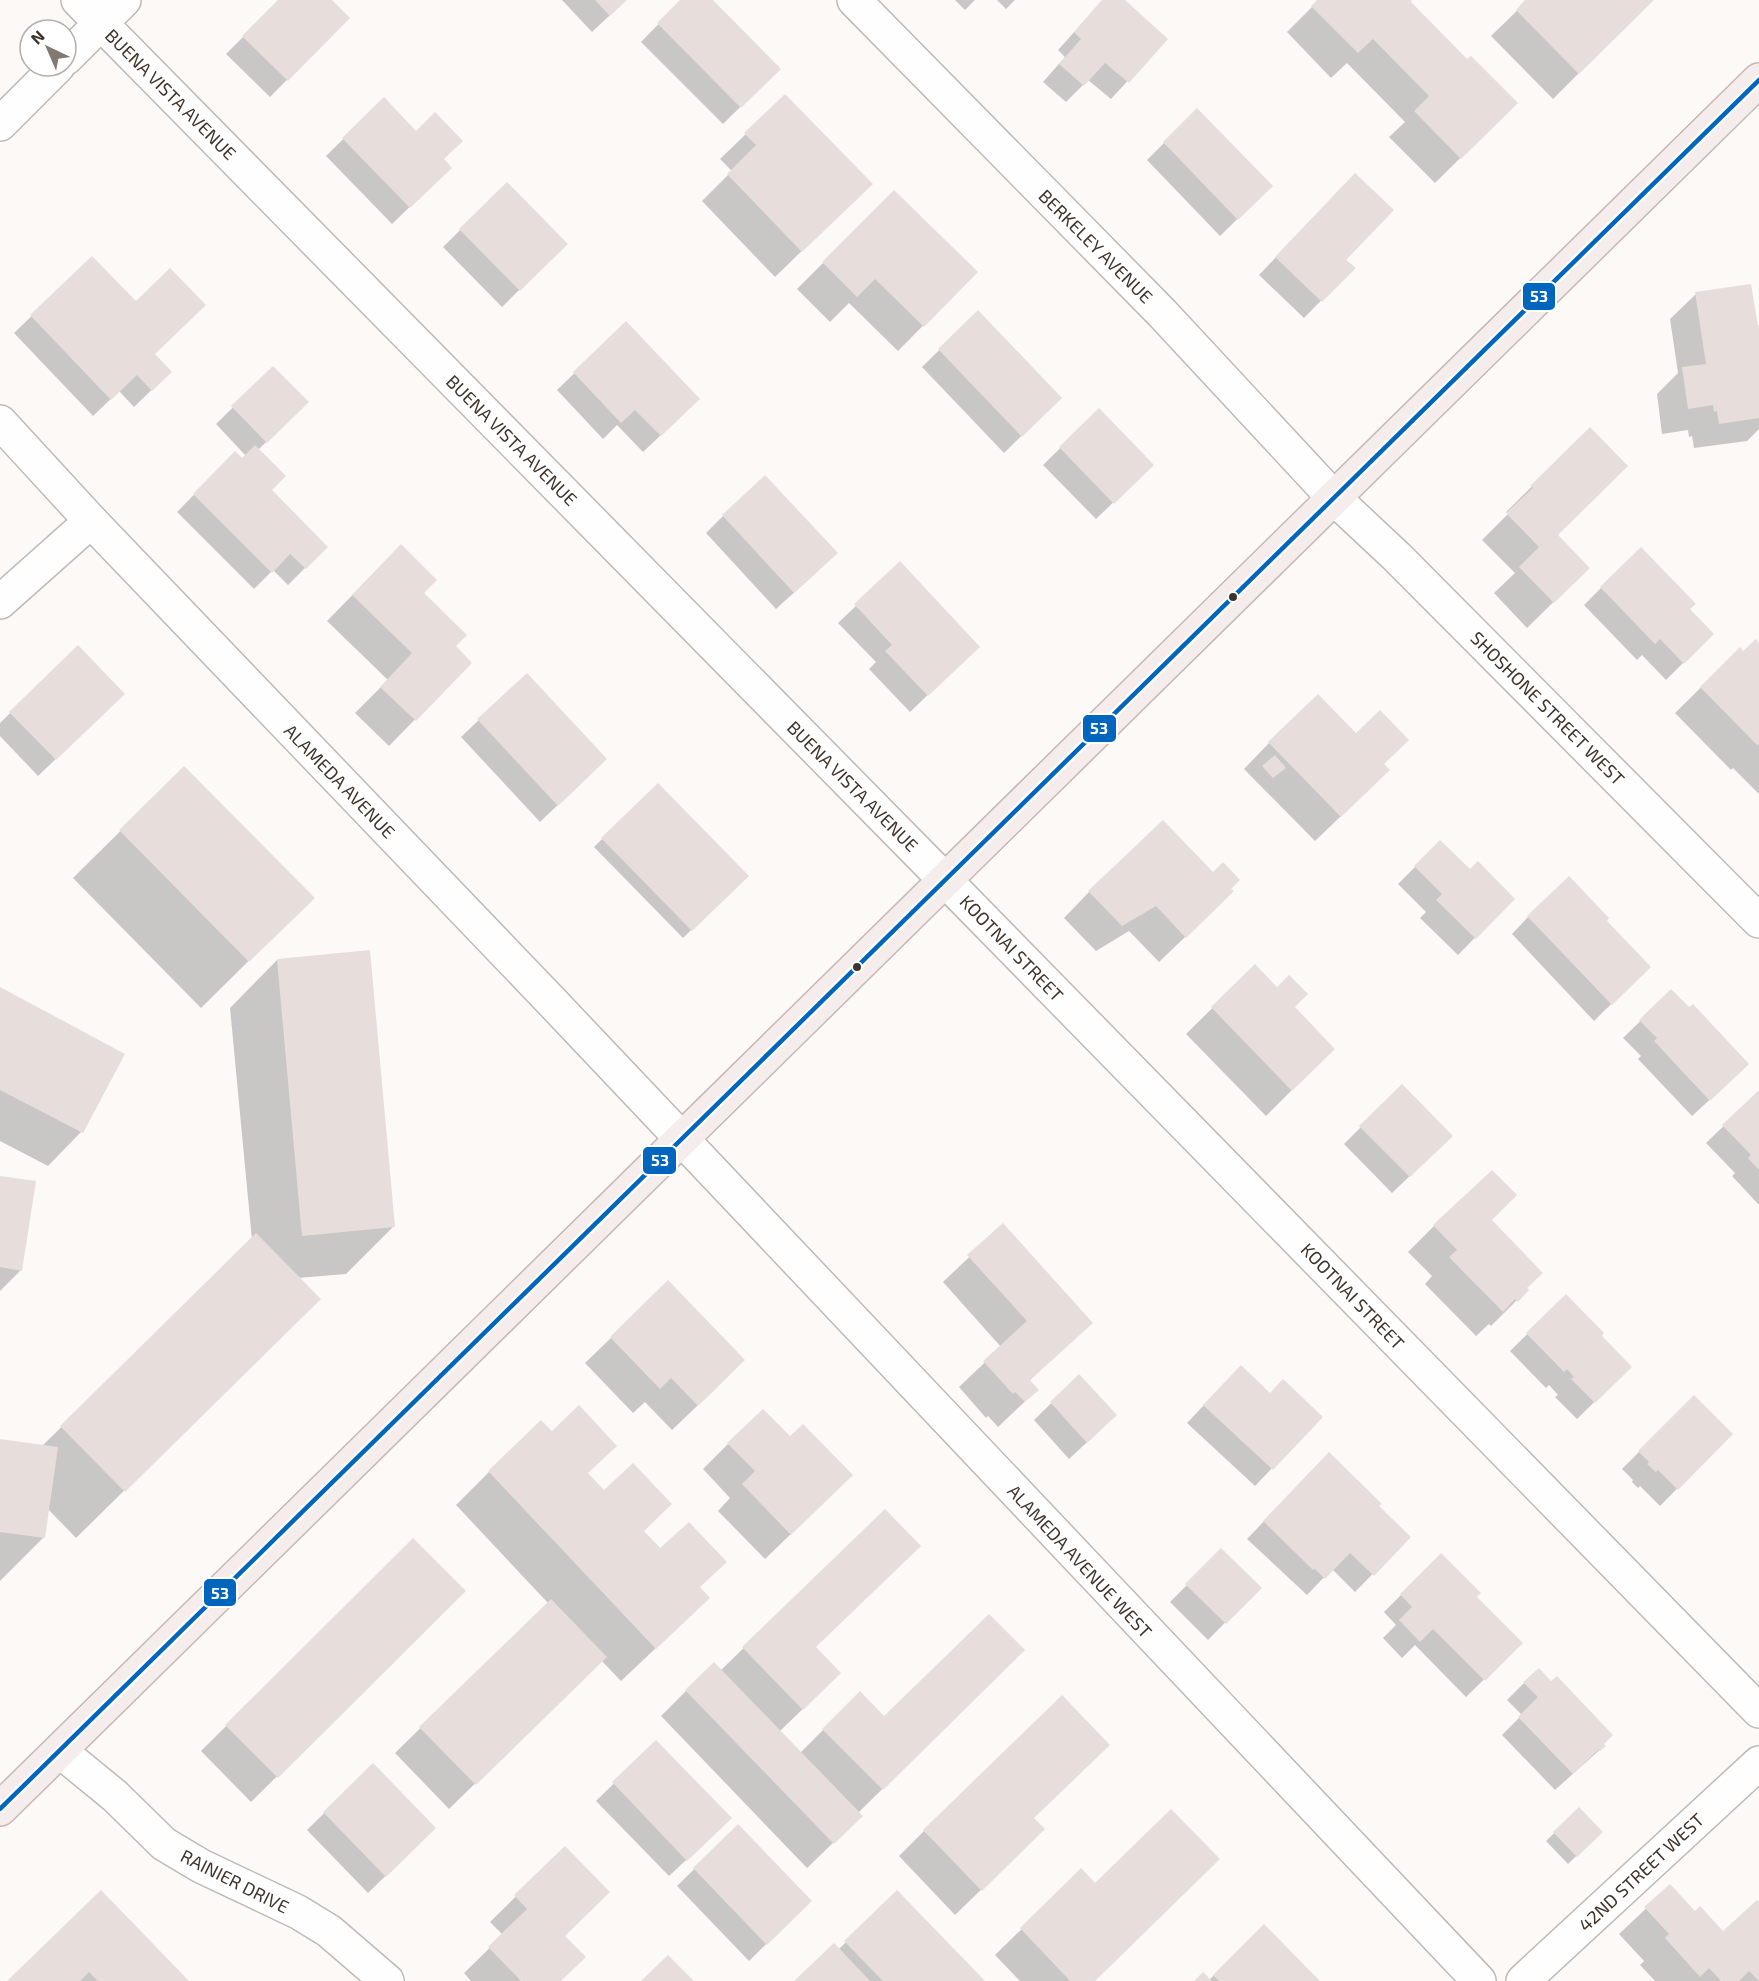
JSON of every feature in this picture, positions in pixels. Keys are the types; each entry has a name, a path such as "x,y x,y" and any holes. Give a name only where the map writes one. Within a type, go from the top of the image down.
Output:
{"main road":[{"path":"0,1809 1759,80"}],"street":[{"name":"BUENA VISTA AVENUE","path":"78,0 946,881"},
{"path":"78,46 124,0"},
{"name":"BERKELEY AVENUE","path":"854,0 1162,313 1334,498"},
{"path":"0,123 46,78"},
{"name":"ALAMEDA AVENUE","path":"0,422 91,521 681,1140"},
{"name":"SHOSHONE STREET WEST","path":"1334,498 1398,557 1759,921"},
{"path":"0,602 91,521"},
{"name":"KOOTNAI STREET","path":"946,881 1759,1711"},
{"name":"ALAMEDA AVENUE WEST","path":"681,1140 1479,1981"},
{"name":"RAINIER DRIVE","path":"60,1751 115,1796 164,1844 201,1866 298,1912 330,1931 387,1981"},
{"name":"42ND STREET WEST","path":"1523,1981 1759,1763"}],"building":[{"path":"278,0 332,0 350,18 288,81 242,36"},
{"path":"595,0 627,0 610,16"},
{"path":"680,0 713,0 781,69 741,108 657,23"},
{"path":"1102,0 1125,0 1168,39 1129,83 1105,63 1084,86 1059,64 1081,39 1074,32"},
{"path":"1317,0 1412,0 1411,2 1467,59 1471,56 1518,103 1461,159 1414,111 1429,96 1373,39 1358,53 1311,6"},
{"path":"1525,0 1654,0 1579,74 1516,10"},
{"path":"785,94 873,184 802,252 727,174 756,145 744,133"},
{"path":"384,97 416,131 435,112 463,141 444,159 452,168 410,208 342,138"},
{"path":"1197,108 1273,186 1238,220 1163,142"},
{"path":"1355,173 1394,210 1346,260 1356,268 1322,302 1275,257"},
{"path":"507,182 568,244 520,291 459,229"},
{"path":"894,190 978,272 924,327 875,279 857,297 822,262"},
{"path":"92,256 136,301 170,268 206,305 155,354 172,372 152,391 137,375 111,400 30,315"},
{"path":"1751,284 1759,325 1759,418 1719,424 1717,411 1714,412 1713,405 1688,409 1682,367 1706,364 1695,292"},
{"path":"978,310 1062,398 1022,437 938,349"},
{"path":"626,321 700,399 661,436 635,410 621,423 573,372"},
{"path":"273,366 309,402 267,443 231,406"},
{"path":"1099,408 1154,465 1114,504 1059,447"},
{"path":"1590,427 1628,466 1558,535 1590,568 1554,603 1519,567 1539,547 1506,513 1533,488 1530,486"},
{"path":"255,445 286,476 272,490 328,547 306,569 290,554 272,573 193,494 235,451 242,458"},
{"path":"765,475 838,553 794,593 722,515"},
{"path":"401,544 437,580 424,593 467,635 456,646 472,663 416,721 380,687 412,653 352,595"},
{"path":"1641,547 1696,604 1690,609 1714,634 1684,664 1660,639 1655,644 1600,587"},
{"path":"900,561 980,647 928,696 885,651 892,645 854,604"},
{"path":"1756,639 1759,643 1759,744 1757,745 1700,687 1740,647 1743,651"},
{"path":"78,645 125,694 56,760 9,712"},
{"path":"527,673 607,759 558,806 477,719"},
{"path":"1318,694 1356,733 1380,710 1409,740 1384,764 1390,770 1341,817 1268,742"},
{"path":"1275,755 1286,768 1273,778 1262,766"},
{"path":"184,766 315,898 249,962 119,830"},
{"path":"658,783 749,876 692,931 601,838"},
{"path":"1163,820 1213,872 1223,862 1240,880 1231,889 1234,891 1186,938 1156,906 1122,926 1088,891"},
{"path":"1440,840 1470,869 1478,861 1515,899 1476,939 1436,900 1442,894 1414,866"},
{"path":"1569,876 1609,918 1607,921 1651,967 1612,1005 1527,916"},
{"path":"370,950 395,1227 302,1236 277,959"},
{"path":"1255,964 1277,987 1289,975 1308,994 1295,1007 1335,1049 1292,1091 1211,1007"},
{"path":"0,987 125,1054 83,1133 0,1090"},
{"path":"1671,989 1689,1007 1693,1004 1749,1064 1710,1101 1654,1041 1657,1038 1639,1020"},
{"path":"1402,1084 1453,1136 1410,1177 1359,1126"},
{"path":"1759,1090 1759,1170 1748,1158 1751,1155 1722,1125"},
{"path":"1492,1170 1517,1195 1492,1220 1543,1273 1527,1288 1529,1290 1518,1302 1515,1299 1503,1312 1449,1257 1457,1250 1433,1225"},
{"path":"0,1176 36,1181 22,1271 0,1267"},
{"path":"1003,1223 1093,1323 1030,1380 1039,1390 1025,1402 1015,1392 1013,1394 983,1361 1027,1321 967,1255"},
{"path":"256,1233 321,1299 125,1492 60,1426"},
{"path":"668,1280 745,1360 698,1406 671,1378 660,1389 610,1337"},
{"path":"1566,1294 1604,1333 1602,1336 1632,1367 1595,1403 1571,1379 1574,1377 1567,1369 1564,1372 1526,1333"},
{"path":"1241,1365 1270,1393 1283,1379 1323,1417 1273,1470 1203,1405"},
{"path":"1079,1374 1117,1415 1087,1443 1050,1402"},
{"path":"1694,1395 1733,1434 1678,1490 1658,1470 1656,1472 1647,1464 1649,1462 1638,1451"},
{"path":"579,1405 617,1446 588,1473 604,1490 633,1463 672,1504 644,1531 660,1548 689,1522 727,1562 700,1587 710,1598 656,1649 488,1471 541,1420 552,1431"},
{"path":"763,1409 790,1436 803,1424 853,1475 791,1535 742,1484 755,1471 727,1443"},
{"path":"0,1439 58,1447 45,1538 0,1532"},
{"path":"1329,1452 1382,1504 1379,1506 1411,1537 1374,1576 1350,1553 1325,1579 1263,1521"},
{"path":"885,1509 921,1546 816,1647 841,1673 803,1710 742,1647"},
{"path":"413,1538 466,1591 278,1778 225,1725"},
{"path":"1221,1548 1262,1588 1226,1624 1185,1584"},
{"path":"1441,1553 1481,1593 1477,1597 1523,1643 1485,1681 1433,1629 1420,1642 1399,1620 1412,1607 1400,1594"},
{"path":"551,1599 607,1657 476,1785 419,1727"},
{"path":"989,1614 1025,1650 883,1790 822,1729 860,1691 884,1716"},
{"path":"714,1662 863,1816 834,1844 685,1690"},
{"path":"1539,1668 1551,1681 1557,1676 1613,1735 1604,1744 1606,1746 1600,1751 1599,1749 1573,1774 1518,1717 1538,1697 1523,1682"},
{"path":"1062,1695 1110,1745 1034,1818 1045,1829 982,1891 923,1830"},
{"path":"656,1740 732,1818 687,1861 612,1782"},
{"path":"373,1763 436,1828 386,1877 323,1812"},
{"path":"1579,1807 1603,1832 1577,1857 1553,1832"},
{"path":"1171,1809 1220,1859 1095,1981 1070,1981 1020,1928 1081,1868 1095,1883"},
{"path":"738,1824 812,1901 767,1945 693,1868"},
{"path":"565,1846 610,1892 565,1936 586,1957 561,1981 521,1981 488,1947 527,1909 514,1895"},
{"path":"1670,1884 1695,1911 1700,1906 1723,1931 1757,1900 1759,1902 1759,1981 1749,1971 1739,1981 1721,1981 1709,1968 1700,1977 1665,1938 1669,1934 1644,1907"},
{"path":"101,1890 189,1981 98,1981 89,1972 80,1981 7,1981"},
{"path":"897,1890 985,1981 883,1981 844,1941"},
{"path":"1264,1924 1320,1981 1219,1981 1213,1975"},
{"path":"834,1943 870,1981 794,1981"},
{"path":"668,1955 694,1981 641,1981"},
{"path":"1203,1972 1212,1981 1194,1981"}],"transit line":[{"name":"53","path":"0,1809 1759,80"}]}
